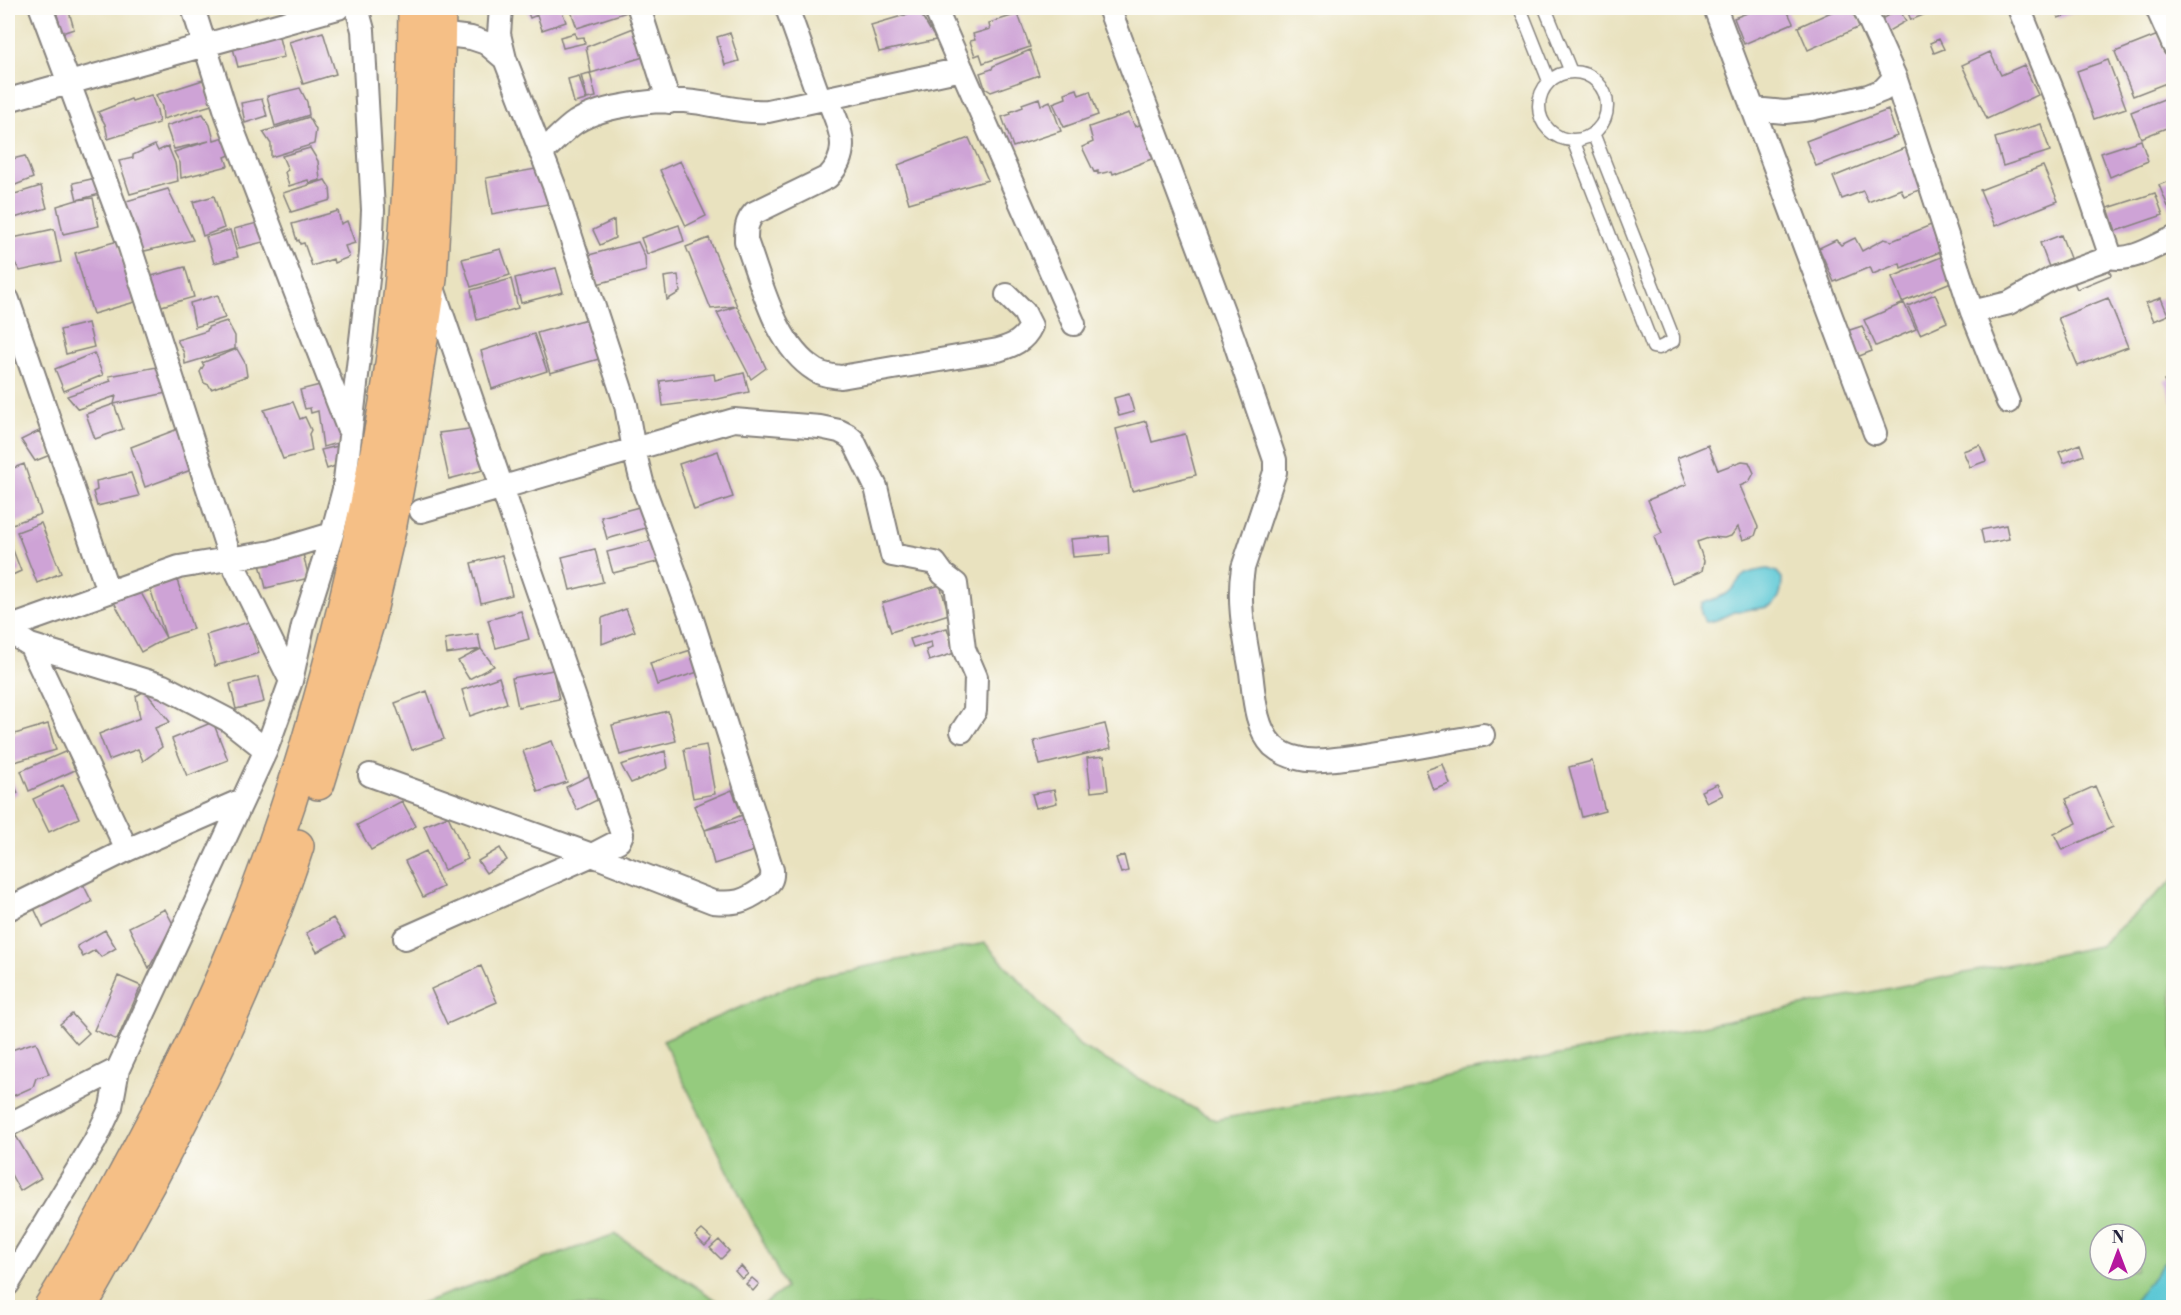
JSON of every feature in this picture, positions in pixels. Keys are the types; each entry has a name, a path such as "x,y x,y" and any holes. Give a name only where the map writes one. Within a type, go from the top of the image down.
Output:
{"highway":[{"path":"50,1308 78,1264 166,1099 232,956 264,875 335,650 353,574 391,373 409,202 414,114 415,8"},
{"path":"79,1308 176,1131 253,969 280,899 335,734 367,624 388,535 406,439 429,279 436,171 439,21"}],"street":[{"path":"42,8 129,244 231,560 291,681"},
{"path":"193,8 227,115 350,433"},
{"path":"8,100 338,8"},
{"path":"8,1284 95,1141 111,1107 118,1068 266,750 291,681 303,626 332,534 344,489 371,253 373,210 363,30 357,8"},
{"path":"370,775 592,855 713,902 731,903 748,900 770,884 773,877 691,616 643,486 626,405 555,188 505,58 499,34 501,8"},
{"path":"639,8 669,102"},
{"path":"787,8 824,100 842,135 841,157 836,169 828,177 754,213 748,220 746,229 746,241 771,308 784,337 796,354 816,371 841,377 998,350 1014,345 1024,338 1031,326 1024,312 1007,295"},
{"path":"935,8 1074,324"},
{"path":"1110,8 1238,351 1275,460 1275,472 1243,568 1240,601 1256,707 1266,735 1271,744 1284,754 1299,759 1321,760 1382,754 1483,735"},
{"path":"1715,8 1875,433"},
{"path":"1864,8 1895,77 1972,312 2008,402"},
{"path":"2019,8 2064,119 2111,257"},
{"path":"2157,8 2174,46"},
{"path":"439,21 471,38 486,43 505,58"},
{"path":"542,153 575,123 609,108 692,102 754,112 824,100 962,69"},
{"path":"1753,109 1785,112 1811,109 1868,96 1882,90 1895,77"},
{"path":"1972,312 2009,303 2053,278 2111,257 2119,259 2138,254 2174,238"},
{"path":"405,938 592,855 620,841 622,834 429,279"},
{"path":"8,300 108,591"},
{"path":"421,511 734,420 820,427 847,435 853,440 876,487 892,555 935,563 943,574 956,584 964,649 976,677 975,711 962,731"},
{"path":"8,629 179,567 272,552 332,534"},
{"path":"8,629 30,645 163,686 228,720 266,750"},
{"path":"30,645 127,850"},
{"path":"8,909 127,850 242,800"},
{"path":"8,1125 118,1068"}],"lane":[{"path":"1520,8 1549,81"},
{"path":"1545,8 1571,72"},
{"path":"1571,72 1589,76 1602,88 1606,114 1603,122 1593,133 1582,139 1573,140 1556,135 1543,123 1538,106 1549,81 1563,73 1571,72"},
{"path":"1573,140 1653,347 1659,348 1673,341 1673,337 1593,133"}],"green space":[{"path":"2173,880 2173,1251 2130,1308 760,1307 786,1288 663,1040 812,977 985,943 1080,1046 1215,1120 1559,1055 2099,946"},
{"path":"615,1234 727,1307 410,1307"}],"water":[{"path":"1768,569 1777,572 1782,578 1781,591 1773,604 1732,613 1706,622 1701,614 1702,604 1727,593 1744,575"},
{"path":"2173,1251 2173,1307 2130,1307"}],"building":[{"path":"68,8 74,29 62,33 56,11"},
{"path":"526,8 561,8 566,22 542,30 537,15 530,18"},
{"path":"570,8 627,8 627,12 577,28"},
{"path":"1760,8 1786,8 1793,23 1744,44 1734,18"},
{"path":"1840,8 1853,8 1862,26 1808,50 1798,27"},
{"path":"1906,8 1940,8 1911,20"},
{"path":"2055,8 2082,8 2083,10 2058,18"},
{"path":"1899,9 1906,21 1885,33 1878,21"},
{"path":"919,11 936,40 879,52 871,25"},
{"path":"1018,14 1030,47 983,63 980,54 975,56 970,41 975,40 973,34 990,29 989,23"},
{"path":"641,25 650,55 591,73 586,47"},
{"path":"323,32 336,74 303,84 289,42"},
{"path":"575,33 576,38 584,37 585,43 563,48 560,37"},
{"path":"730,33 739,61 725,65 717,37"},
{"path":"278,34 284,57 238,67 233,48"},
{"path":"2158,35 2174,72 2174,80 2133,96 2115,52"},
{"path":"1939,39 1944,49 1934,53 1930,43"},
{"path":"1030,50 1039,75 991,92 985,88 980,73"},
{"path":"1990,52 2001,75 2024,65 2038,95 1987,119 1962,65"},
{"path":"2108,60 2126,108 2094,119 2077,71"},
{"path":"590,73 596,97 587,99 581,75"},
{"path":"579,76 586,100 574,103 568,79"},
{"path":"203,80 212,105 163,119 162,107 156,95"},
{"path":"300,88 307,102 309,115 275,126 267,96"},
{"path":"1077,89 1079,95 1090,91 1098,115 1064,127 1053,103 1066,98 1065,93"},
{"path":"151,95 159,123 108,139 105,124 98,112 131,99 132,101"},
{"path":"2174,95 2174,125 2141,138 2131,112"},
{"path":"1039,98 1041,105 1050,101 1061,131 1013,147 1002,117 1023,107 1022,104"},
{"path":"262,99 267,116 245,123 241,103"},
{"path":"1888,110 1897,136 1816,166 1806,141"},
{"path":"1129,113 1135,127 1141,124 1154,158 1113,174 1112,171 1098,174 1098,171 1094,172 1082,147 1093,142 1089,127"},
{"path":"203,114 210,125 214,140 231,135 237,152 225,157 228,166 181,178 180,163 174,152 209,141 174,149 166,126"},
{"path":"309,117 316,130 314,144 271,157 271,144 263,132"},
{"path":"2041,124 2050,151 2003,166 1995,138"},
{"path":"969,138 988,180 909,203 898,165"},
{"path":"2141,140 2148,161 2110,177 2101,153"},
{"path":"155,145 158,151 168,146 175,163 178,181 130,194 119,161 133,158 133,155"},
{"path":"1907,147 1924,188 1904,196 1901,189 1868,202 1863,191 1842,199 1833,177"},
{"path":"310,148 318,161 320,180 309,183 308,180 289,186 285,172 288,170 282,156"},
{"path":"25,156 33,178 8,188 8,160"},
{"path":"680,161 706,216 686,226 660,170"},
{"path":"2043,166 2058,201 1995,226 1980,190"},
{"path":"541,168 548,204 492,214 486,178"},
{"path":"96,178 100,194 77,200 73,183"},
{"path":"2174,179 2174,207 2169,209 2159,185"},
{"path":"325,180 330,188 331,200 291,212 283,193"},
{"path":"41,186 47,208 8,220 8,196"},
{"path":"168,189 193,240 140,252 123,202"},
{"path":"2155,193 2163,215 2116,231 2108,208"},
{"path":"214,196 224,228 203,236 193,202"},
{"path":"93,198 99,226 63,234 57,206"},
{"path":"338,211 341,224 347,221 355,243 345,246 349,257 334,263 333,259 312,266 304,243 300,244 299,240 297,241 292,224"},
{"path":"614,220 615,238 600,245 593,230"},
{"path":"257,223 263,231 263,242 239,248 234,229"},
{"path":"1936,223 1947,249 1901,268 1900,263 1873,274 1870,267 1834,282 1819,248 1836,240 1841,245 1855,238 1862,251 1884,239 1892,241"},
{"path":"679,225 684,241 647,254 641,238"},
{"path":"54,229 61,262 20,271 8,252 8,239"},
{"path":"230,230 238,257 214,263 206,237"},
{"path":"2061,235 2070,258 2049,267 2040,243"},
{"path":"709,238 737,306 711,309 686,247"},
{"path":"118,241 135,302 93,314 75,253"},
{"path":"638,242 645,257 646,271 597,284 595,269 589,255"},
{"path":"501,249 510,275 471,287 462,259"},
{"path":"1946,255 1956,280 1902,302 1892,277"},
{"path":"2107,262 2111,275 2077,289 2071,276"},
{"path":"185,267 194,297 158,307 148,277"},
{"path":"556,268 563,292 521,303 515,278"},
{"path":"678,275 680,292 667,300 664,277"},
{"path":"511,279 518,308 477,320 471,290"},
{"path":"1935,294 1947,322 1920,334 1908,306"},
{"path":"218,295 225,318 195,327 190,303"},
{"path":"2108,298 2128,347 2078,366 2058,318"},
{"path":"2161,298 2168,315 2154,321 2146,303"},
{"path":"1904,303 1916,329 1876,346 1864,320"},
{"path":"737,306 766,368 751,379 717,313"},
{"path":"587,319 599,359 550,373 537,333"},
{"path":"227,321 235,336 235,349 185,364 184,353 177,340 207,331 208,327"},
{"path":"88,323 94,347 66,354 60,330"},
{"path":"1862,326 1872,351 1857,357 1847,331"},
{"path":"534,334 547,371 492,389 481,351"},
{"path":"237,349 245,363 247,376 211,389 204,383 200,372 204,365 202,363"},
{"path":"94,353 103,375 64,391 55,369"},
{"path":"162,366 176,391 114,404 116,396 78,409 67,396 111,381 109,376"},
{"path":"744,373 749,392 718,399 663,406 660,381 714,374 715,380"},
{"path":"2174,377 2174,403 2173,403 2164,381"},
{"path":"328,383 348,440 323,447 318,411 311,413 310,408 305,409 300,390"},
{"path":"1129,394 1134,412 1119,416 1114,398"},
{"path":"293,402 300,419 305,417 311,430 309,434 312,451 283,459 264,410"},
{"path":"114,404 123,429 95,439 86,414"},
{"path":"1146,421 1152,442 1185,434 1196,475 1132,491 1116,429"},
{"path":"183,427 199,467 145,487 131,447"},
{"path":"469,429 483,470 449,479 439,433"},
{"path":"39,431 50,455 35,461 21,440"},
{"path":"2080,444 2084,455 2064,463 2059,452"},
{"path":"1708,445 1718,470 1742,461 1749,462 1754,473 1749,482 1740,486 1758,527 1755,536 1743,540 1738,527 1731,536 1711,537 1697,542 1704,561 1702,571 1672,583 1654,537 1662,533 1648,500 1687,484 1677,458"},
{"path":"1980,445 1986,461 1970,467 1963,451"},
{"path":"338,446 343,463 327,469 321,450"},
{"path":"718,451 733,497 694,510 679,464"},
{"path":"24,464 41,514 12,524 8,511 8,470"},
{"path":"131,473 139,496 97,506 93,492 97,490 96,481"},
{"path":"643,506 649,527 607,539 601,517"},
{"path":"41,523 61,573 37,583 17,532"},
{"path":"2006,525 2009,539 1984,544 1981,530"},
{"path":"1109,536 1110,554 1073,557 1071,539"},
{"path":"8,537 21,571 8,577"},
{"path":"662,538 661,561 613,573 607,552"},
{"path":"595,549 603,582 570,590 562,557"},
{"path":"302,550 309,578 266,588 259,560"},
{"path":"502,555 512,595 481,603 471,563"},
{"path":"177,580 193,629 166,638 150,588"},
{"path":"940,585 949,614 891,632 882,603"},
{"path":"108,591 140,591 166,638 141,652"},
{"path":"626,609 635,631 602,644 602,618"},
{"path":"521,611 529,639 496,648 488,620"},
{"path":"249,622 259,653 215,666 206,635"},
{"path":"947,628 955,653 929,661 926,650 932,648 931,642 913,647 910,639"},
{"path":"478,634 481,649 447,654 445,639"},
{"path":"481,649 494,666 469,679 458,661"},
{"path":"694,649 701,671 657,685 650,663"},
{"path":"553,670 559,699 518,707 512,678"},
{"path":"258,677 264,702 236,709 230,684"},
{"path":"499,677 507,703 470,716 462,690"},
{"path":"145,691 170,722 155,728 162,747 143,761 138,749 109,760 99,734 140,718 136,696"},
{"path":"427,691 444,739 412,750 395,703"},
{"path":"668,711 676,741 620,755 612,725"},
{"path":"213,722 228,760 187,776 172,739"},
{"path":"48,724 56,750 11,763 8,736"},
{"path":"1105,724 1111,748 1040,765 1034,741"},
{"path":"552,741 567,782 538,792 523,751"},
{"path":"706,745 715,794 693,798 684,749"},
{"path":"67,751 75,770 29,791 21,771"},
{"path":"665,751 668,768 631,783 621,765"},
{"path":"1104,756 1108,790 1091,792 1087,758"},
{"path":"1592,761 1605,811 1582,817 1569,767"},
{"path":"1443,764 1450,784 1433,790 1426,770"},
{"path":"8,772 18,793 8,799"},
{"path":"591,775 603,797 577,810 566,787"},
{"path":"1717,784 1723,795 1707,803 1701,791"},
{"path":"63,785 79,818 49,832 33,799"},
{"path":"2095,786 2113,827 2062,850 2054,834 2077,823 2066,799"},
{"path":"732,790 742,815 705,830 694,806"},
{"path":"1054,790 1057,803 1036,808 1032,794"},
{"path":"402,801 416,826 371,850 357,825"},
{"path":"448,816 468,859 444,870 424,826"},
{"path":"750,818 760,849 714,864 705,830"},
{"path":"500,848 507,860 486,873 478,861"},
{"path":"426,851 443,887 423,897 405,861"},
{"path":"1124,855 1128,871 1121,873 1116,858"},
{"path":"81,880 92,902 43,927 32,904"},
{"path":"165,909 173,924 149,968 129,927"},
{"path":"333,918 345,937 317,952 306,933"},
{"path":"105,930 116,948 101,957 95,950 83,957 77,946"},
{"path":"481,966 497,1002 447,1024 431,989"},
{"path":"118,976 141,986 117,1040 94,1030"},
{"path":"72,1014 89,1033 77,1044 60,1024"},
{"path":"36,1042 49,1074 36,1078 33,1087 8,1096 8,1051"},
{"path":"16,1136 41,1178 20,1191 8,1169 8,1141"},
{"path":"702,1230 712,1239 705,1246 695,1236"},
{"path":"719,1240 729,1251 721,1259 710,1248"},
{"path":"741,1266 748,1274 742,1279 735,1271"},
{"path":"752,1278 759,1284 753,1291 746,1284"}]}
